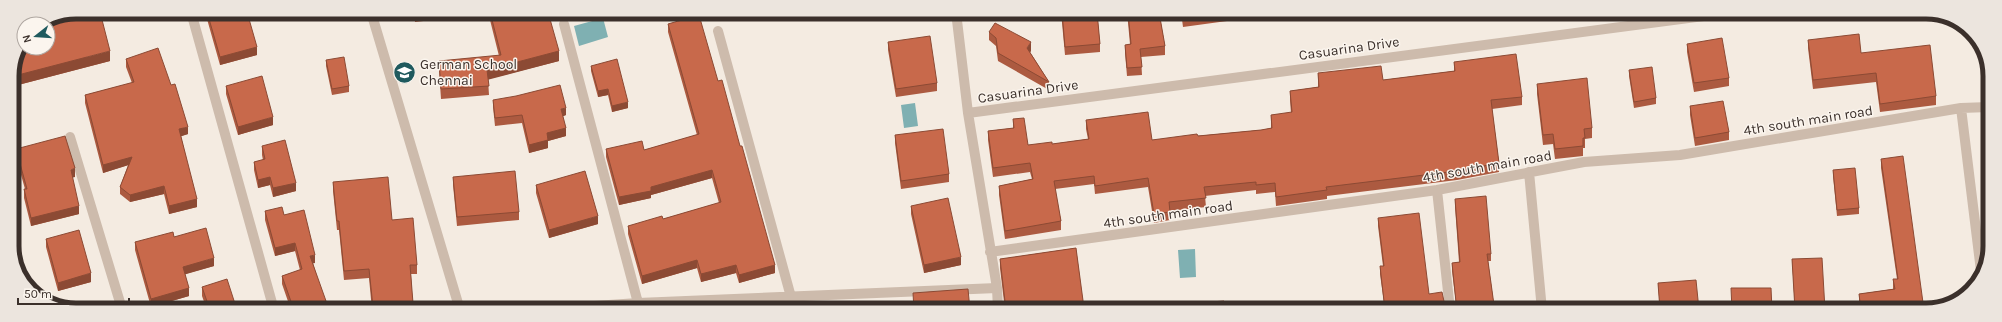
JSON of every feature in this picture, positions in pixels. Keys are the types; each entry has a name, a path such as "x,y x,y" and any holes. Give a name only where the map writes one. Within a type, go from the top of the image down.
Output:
{"street":[{"path":"193,19 272,303"},
{"path":"373,19 458,303"},
{"path":"957,19 968,113 997,303"},
{"name":"Casuarina Drive","path":"968,113 1681,19"},
{"path":"564,24 638,303 996,288"},
{"path":"718,31 791,297"},
{"name":"4th south main road","path":"990,252 1437,190 1584,162 1680,155 1961,108 1983,107"},
{"path":"1961,108 1980,264"},
{"path":"70,137 120,303"},
{"path":"1529,172 1541,303"},
{"path":"1437,190 1449,303"},
{"path":"747,299 747,303"}],"water":[{"path":"603,19 608,37 579,46 574,26"},
{"path":"915,103 918,126 904,128 901,105"},
{"path":"1195,249 1196,277 1180,278 1178,250"}],"building":[{"path":"76,19 102,19 110,51 19,75 22,56 56,56 56,22"},
{"path":"209,19 249,19 257,47 220,57"},
{"path":"492,19 550,19 559,51 487,70 489,86 441,89 439,61 501,55"},
{"path":"685,19 700,19 718,81 722,80 775,265 739,275 736,265 701,274 697,260 642,276 628,226 662,216 663,219 721,202 712,170 651,187 651,191 619,197 606,149 642,141 644,150 699,134 668,24"},
{"path":"1063,19 1098,19 1100,44 1065,47"},
{"path":"1129,19 1160,19 1165,46 1140,49 1142,67 1127,68 1125,45 1131,44"},
{"path":"995,23 1031,42 1027,48 1049,82 998,53 996,38 989,32"},
{"path":"1859,34 1861,53 1930,45 1936,96 1880,104 1876,73 1813,80 1808,40"},
{"path":"930,36 937,83 896,89 888,42"},
{"path":"1722,38 1729,78 1694,83 1687,44"},
{"path":"158,48 171,85 175,84 188,127 179,129 197,199 169,206 164,186 130,195 120,187 132,157 103,165 85,95 134,82 126,59"},
{"path":"1516,54 1522,97 1491,100 1499,163 1457,171 1326,187 1327,190 1276,197 1275,183 1256,185 1256,182 1204,187 1206,198 1169,202 1170,212 1154,214 1148,178 1095,186 1094,176 1054,181 1061,221 1005,231 999,186 1033,179 1030,163 993,168 988,131 1014,128 1013,119 1024,118 1028,145 1052,142 1052,144 1089,139 1086,120 1148,112 1152,140 1197,134 1198,136 1261,130 1272,128 1271,115 1292,112 1290,91 1319,87 1318,73 1381,66 1383,80 1455,71 1454,62"},
{"path":"344,57 349,86 332,89 326,60"},
{"path":"617,59 628,102 612,106 608,89 598,91 591,66"},
{"path":"1652,67 1656,98 1634,102 1629,70"},
{"path":"262,76 273,117 238,127 226,86"},
{"path":"1587,78 1592,128 1584,129 1585,138 1583,138 1583,146 1555,149 1553,134 1543,135 1537,84"},
{"path":"560,85 566,108 561,109 566,128 547,133 548,140 529,145 522,115 495,118 493,100"},
{"path":"1723,101 1729,132 1695,138 1690,106"},
{"path":"943,129 949,174 901,181 895,135"},
{"path":"65,136 75,168 71,170 79,206 31,218 24,189 27,189 19,160 19,148"},
{"path":"285,140 296,183 273,188 270,177 258,180 254,162 265,159 262,146"},
{"path":"1903,156 1923,303 1860,303 1859,294 1895,289 1893,279 1898,279 1881,159"},
{"path":"1855,168 1859,208 1837,210 1833,170"},
{"path":"515,171 519,212 457,217 453,177"},
{"path":"585,171 598,216 549,230 536,185"},
{"path":"388,177 392,220 413,218 417,265 410,265 413,303 373,303 369,269 344,271 333,182"},
{"path":"1486,196 1491,254 1487,254 1494,303 1456,303 1452,263 1460,262 1455,199"},
{"path":"948,198 961,257 924,265 911,206"},
{"path":"282,207 284,215 304,210 315,255 310,256 326,301 321,303 292,303 282,276 302,269 295,243 275,248 265,211"},
{"path":"1419,213 1429,294 1442,292 1444,303 1384,303 1380,266 1384,266 1378,218"},
{"path":"206,228 214,258 183,267 189,288 151,299 135,242 173,232 174,237"},
{"path":"79,230 91,273 58,283 46,239"},
{"path":"1076,248 1083,303 1005,303 1000,259"},
{"path":"1822,258 1825,303 1795,303 1792,259"},
{"path":"227,279 235,303 208,303 202,287"},
{"path":"1696,280 1698,303 1659,303 1658,283"},
{"path":"1731,288 1771,288 1772,303 1732,303"},
{"path":"968,289 969,303 914,303 913,293"},
{"path":"1224,301 1224,303 1197,303"}],"place":[{"name":"German School Chennai","path":"405,72"}]}
